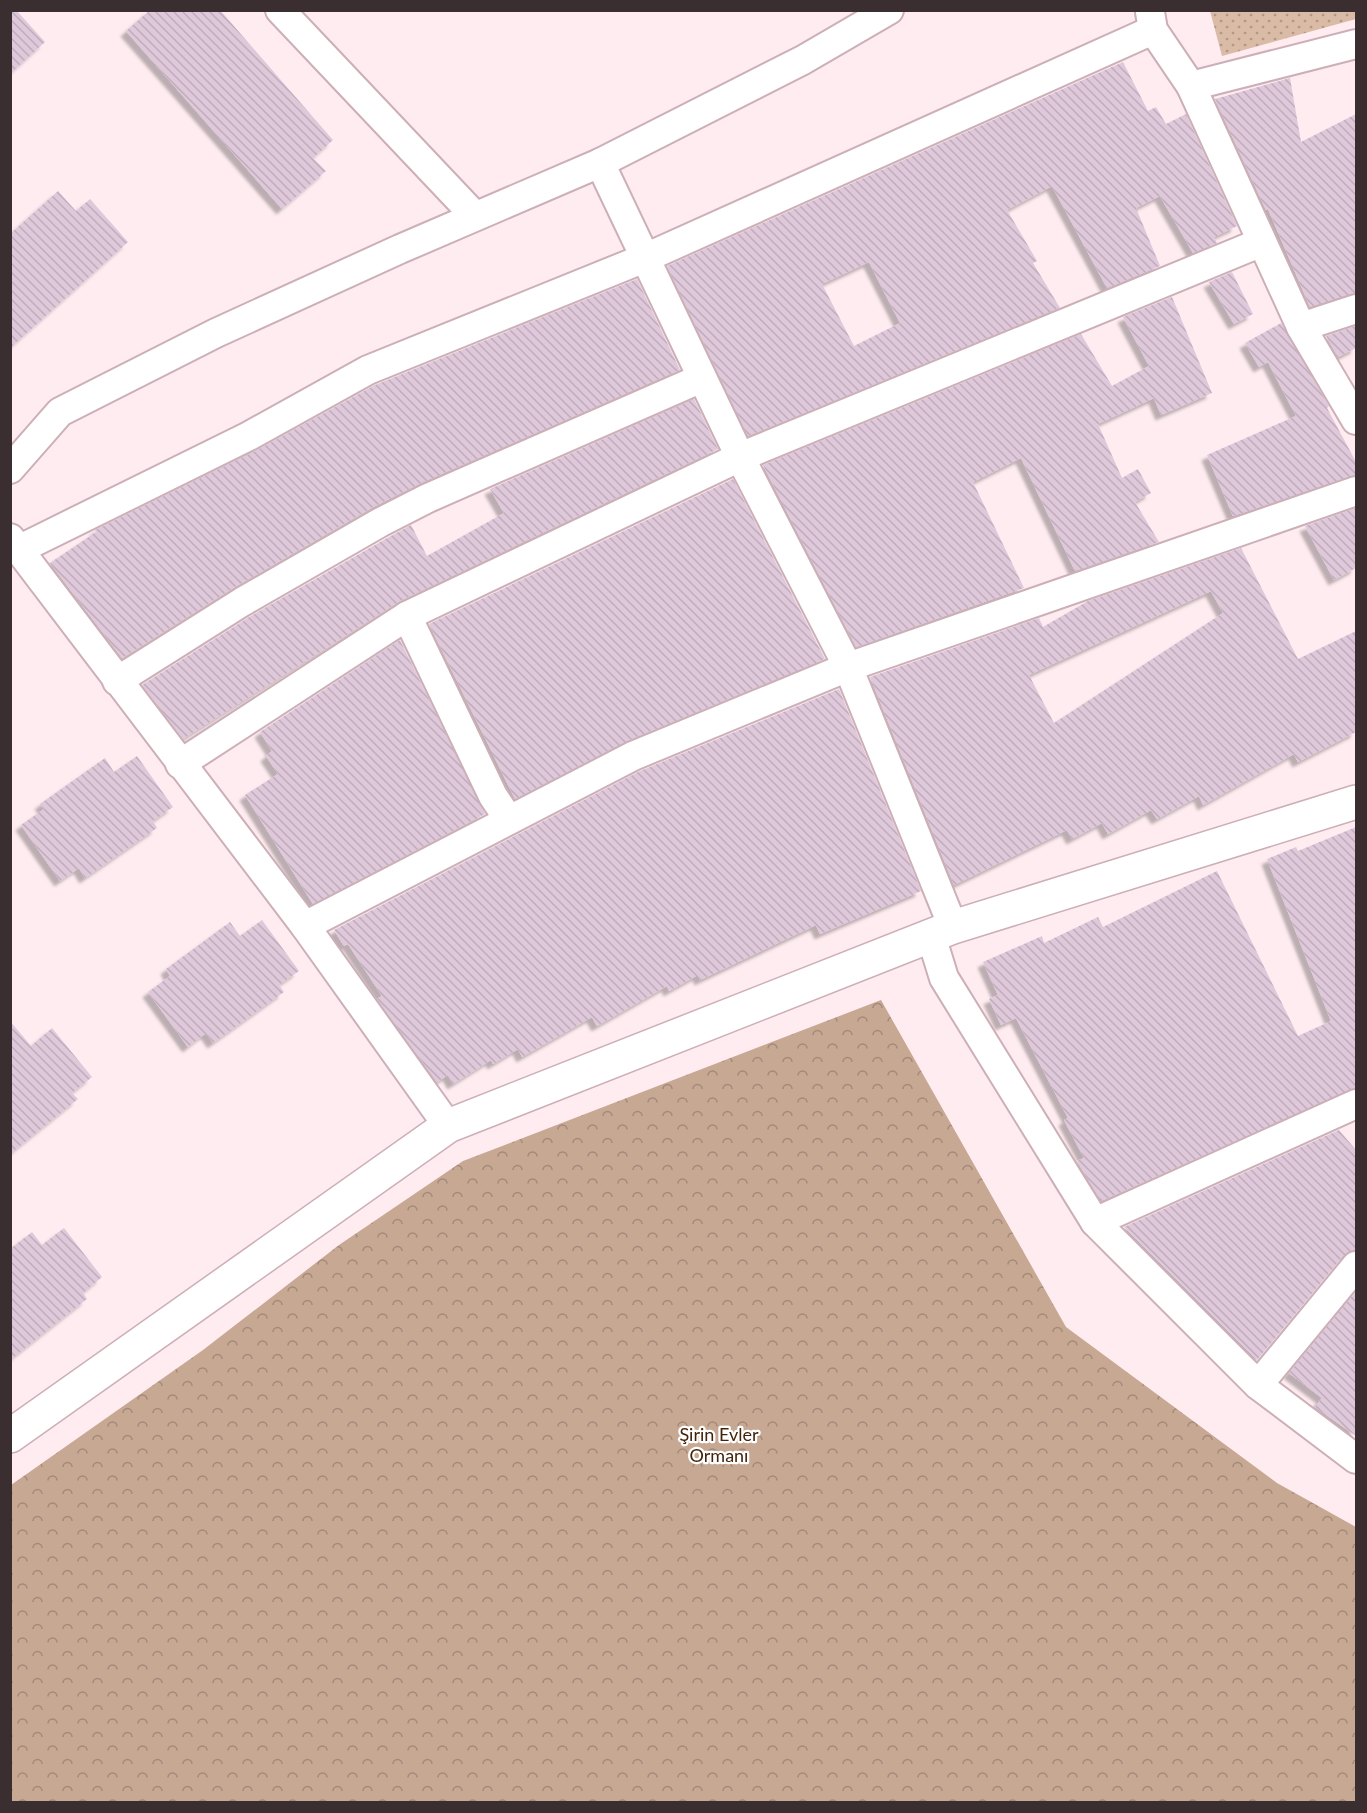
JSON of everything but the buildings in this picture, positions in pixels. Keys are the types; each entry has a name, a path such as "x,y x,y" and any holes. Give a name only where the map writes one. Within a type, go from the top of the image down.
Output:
{"street":[{"path":"280,10 475,216"},
{"path":"10,469 60,412 216,333 475,216 600,163 802,60 889,10"},
{"path":"448,1126 305,926 14,544 249,436 368,370 645,258 1151,20 1191,86 1301,327 1356,420"},
{"path":"1191,86 1356,44"},
{"path":"600,163 740,457 848,668 942,932 944,978 1095,1222 1258,1385 1356,1459"},
{"path":"180,764 406,616 740,457 1262,242"},
{"path":"1301,327 1356,309"},
{"path":"117,681 242,602 381,522 428,498 702,378"},
{"path":"305,926 633,756 848,668 1356,491"},
{"path":"406,616 493,796 509,820"},
{"path":"10,1436 448,1126 942,932 1356,802"},
{"path":"1095,1222 1351,1115"},
{"path":"1258,1385 1356,1266"}],"shaded area":[{"path":"1210,11 1356,11 1356,19 1222,56"}],"green space":[{"name":"Şirin Evler Ormanı","path":"881,1000 1066,1327 1277,1483 1356,1527 1356,1802 11,1802 11,1485 203,1350 339,1245 463,1161"}]}
